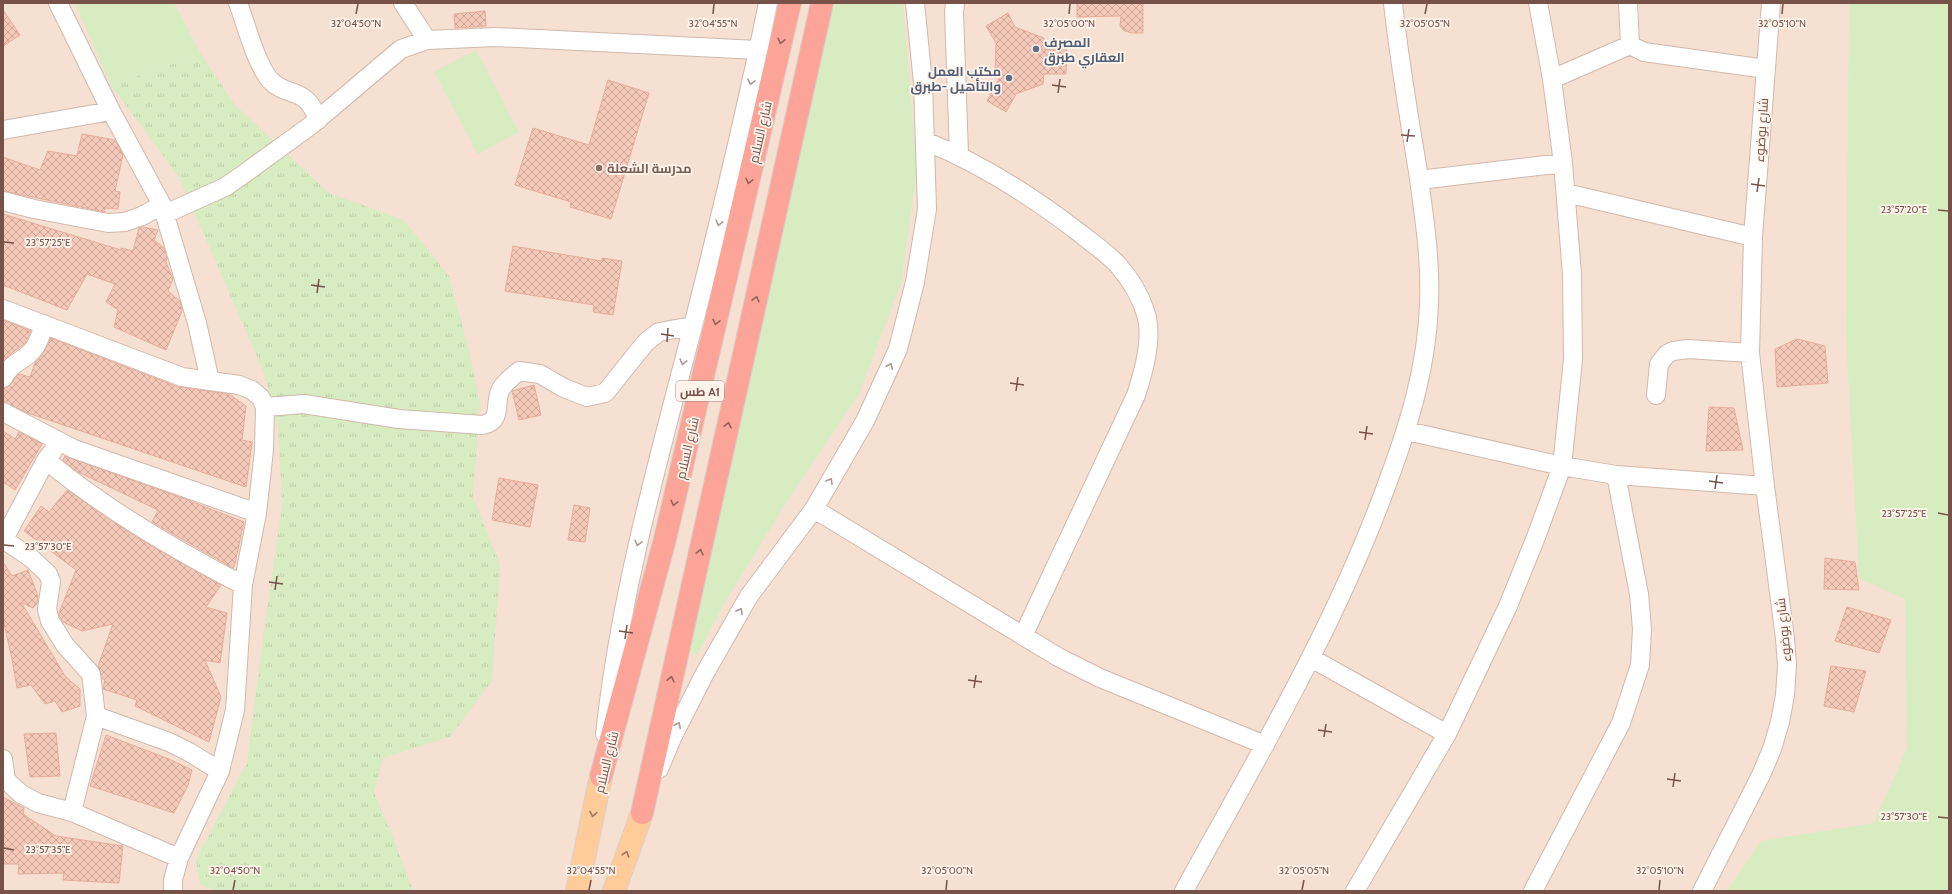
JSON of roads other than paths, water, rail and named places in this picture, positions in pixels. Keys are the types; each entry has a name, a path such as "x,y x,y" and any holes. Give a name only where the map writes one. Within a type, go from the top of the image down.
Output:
{"highway":[{"name":"شارع السلام","path":"601,776 665,540 790,3"},
{"path":"642,813 822,3"}],"main road":[{"name":"شارع السلام","path":"577,891 601,776"},
{"path":"614,891 642,813"}],"street":[{"path":"58,3 111,111 163,210 197,323 210,381"},
{"path":"238,3 265,73 277,85 302,96 315,111 318,120"},
{"path":"403,3 427,40"},
{"path":"601,776 608,701 624,608 668,420 729,180 768,3"},
{"path":"642,813 672,738 705,673 749,596 814,509 865,421 898,349 915,282 927,209 923,83 915,3"},
{"path":"955,3 954,12 959,154"},
{"path":"1184,891 1311,658 1341,598 1372,527 1407,430 1418,390 1426,348 1430,264 1426,222 1393,3"},
{"path":"1355,891 1447,734 1508,606 1536,537 1562,466 1573,360 1572,274 1563,163 1552,79 1538,3"},
{"path":"1628,3 1630,45"},
{"name":"شارع بوضوء","path":"1702,891 1761,775 1772,749 1780,722 1785,694 1787,666 1785,638 1765,486 1750,353 1753,237 1771,3"},
{"path":"3,201 34,209 108,223 125,222 163,210 225,187 318,120 401,49 427,40 496,37 758,50"},
{"path":"1552,79 1630,45"},
{"path":"1630,45 1644,52 1766,69"},
{"path":"3,130 111,111"},
{"path":"925,141 959,154 1018,189 1106,254 1127,277 1142,304 1147,319 1145,358 1136,395 1023,636"},
{"path":"1419,180 1563,163"},
{"path":"1566,193 1753,237"},
{"path":"3,309 182,377 239,385 252,390 261,398 265,407 264,450 257,513 244,585 235,710 220,771 179,858 173,880 173,891"},
{"path":"3,378 14,363 28,355 36,346 44,324"},
{"path":"265,407 304,404 399,419 482,425 489,423 495,417 500,390 519,371 540,374 564,388 587,396 605,393 646,342 659,332 692,326"},
{"path":"1656,394 1658,364 1667,354 1672,351 1688,348 1750,353"},
{"path":"3,412 60,443 257,513"},
{"path":"1407,430 1562,466 1616,475 1765,486"},
{"path":"60,443 46,460 4,539 30,558 48,574 51,582 47,609 50,621 65,645 91,674 96,716 72,812"},
{"path":"46,460 83,489 196,561 244,585"},
{"path":"1533,891 1622,723 1640,665 1642,629 1639,594 1616,475"},
{"path":"814,509 1058,657 1100,678 1264,745"},
{"path":"1311,658 1447,734"},
{"path":"96,716 169,742 220,771"},
{"path":"3,759 6,780 21,794 38,803 72,812 179,858"}],"place":[{"name":"المصرف العقاري طبرق","path":"1036,49"},
{"name":"مكتب العمل والتأهيل -طبرق","path":"1009,78"},
{"name":"مدرسة الشعلة","path":"599,168"}]}
